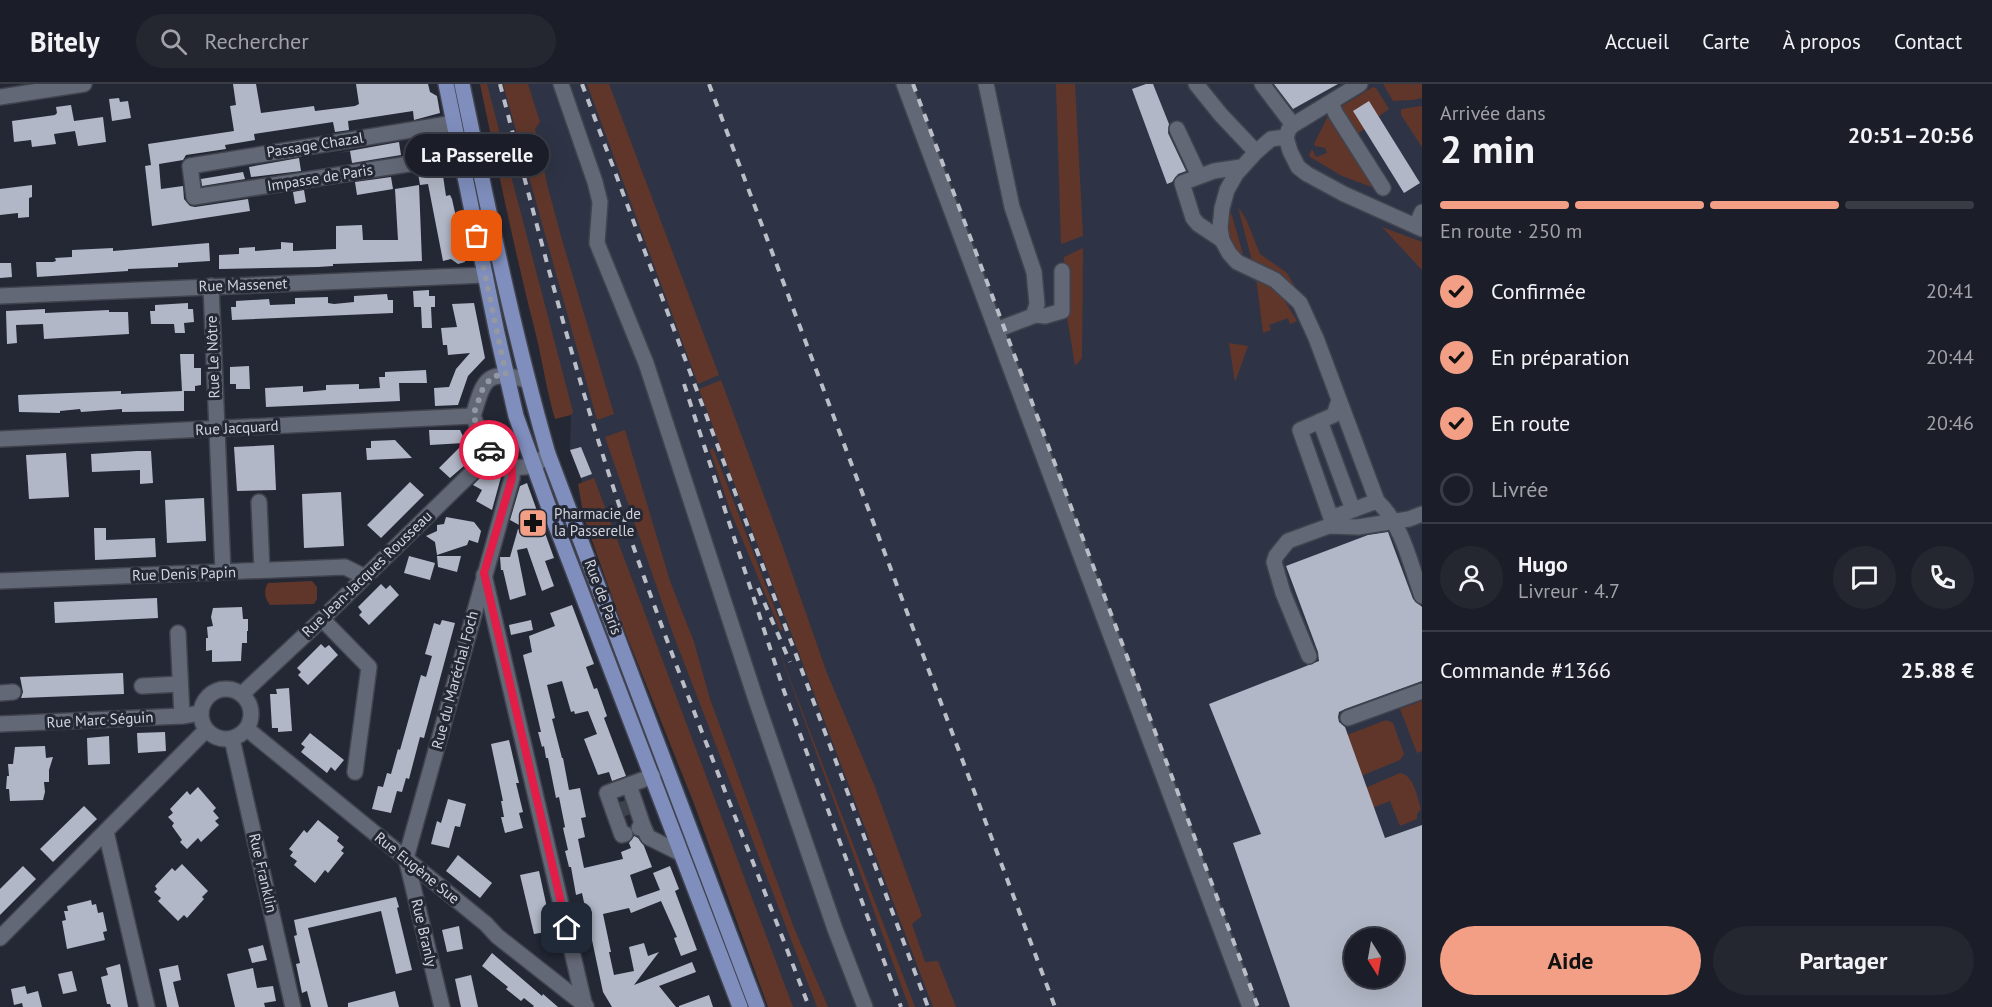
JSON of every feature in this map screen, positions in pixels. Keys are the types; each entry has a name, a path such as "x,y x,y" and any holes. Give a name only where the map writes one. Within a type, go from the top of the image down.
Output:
{"main road":[{"name":"Rue de Paris","path":"446,84 516,416 740,1007"},
{"name":"Rue de Paris","path":"462,84 526,380 548,454 757,1007"}],"street":[{"path":"0,97 84,84"},
{"path":"561,84 598,192 600,202 597,243 646,363 756,700 835,928 865,1007"},
{"path":"904,84 1250,1007"},
{"path":"986,84 1012,207 1034,272 1036,304 1034,315"},
{"path":"1196,84 1256,152"},
{"path":"1262,84 1290,131 1294,159 1307,174 1344,194 1419,227 1422,212"},
{"path":"1360,84 1290,131 1271,139 1241,167 1227,190 1220,221 1222,240 1237,262 1275,280 1300,303 1377,501 1394,520 1422,596"},
{"path":"1331,103 1383,188"},
{"name":"Passage Chazal","path":"192,181 190,165 454,123"},
{"path":"1177,129 1199,176"},
{"name":"Impasse de Paris","path":"192,181 194,197 461,156"},
{"path":"1222,240 1196,221 1182,188 1184,181 1214,171 1241,167"},
{"path":"996,330 1034,315 1045,316 1062,311 1062,271"},
{"name":"Rue Massenet","path":"0,296 485,276"},
{"name":"Rue Le Nôtre","path":"211,286 223,572"},
{"path":"526,380 506,375 493,376 483,388 473,416 484,444 491,454 512,468 534,466 548,454"},
{"path":"1330,522 1300,430 1334,415 1339,400"},
{"name":"Rue Jacquard","path":"0,439 473,416"},
{"path":"1320,421 1353,510"},
{"name":"Rue Jean-Jacques Rousseau","path":"242,694 491,454"},
{"name":"Rue du Maréchal Foch","path":"406,858 512,478 512,468"},
{"path":"1309,657 1283,593 1274,559 1288,541 1377,501"},
{"path":"259,502 262,570"},
{"path":"1330,522 1358,527 1409,519 1422,514"},
{"name":"Rue Denis Papin","path":"0,581 345,567 365,577"},
{"path":"484,573 586,1006"},
{"path":"322,619 369,667 355,772"},
{"path":"178,633 182,716"},
{"path":"142,686 180,684"},
{"path":"219,689 235,690 242,694 251,707 247,729 232,739 218,738 206,730 201,713 206,698 219,689"},
{"path":"1348,718 1422,691"},
{"name":"Rue Marc Séguin","path":"0,724 182,716 201,713"},
{"name":"Rue Eugène Sue","path":"247,729 586,1006"},
{"path":"0,938 206,730"},
{"name":"Rue Franklin","path":"232,739 293,1007"},
{"path":"653,776 606,793 648,837 680,853"},
{"path":"629,784 629,819"},
{"path":"106,831 147,1007"},
{"name":"Rue Branly","path":"406,858 442,1007"}],"shaded area":[{"path":"480,84 487,84 573,412 571,415 555,419 514,243"},
{"path":"485,84 1422,84 1422,1007 784,1007 570,450 571,415"},
{"path":"503,84 528,84 540,122 535,129 548,188 614,414 597,420"},
{"path":"587,84 609,84 719,375 698,384"},
{"path":"1056,84 1075,84 1083,236 1061,244"},
{"path":"1383,84 1422,84 1422,98 1393,101"},
{"path":"1373,87 1376,88 1389,109 1353,136 1339,108"},
{"path":"1422,106 1422,147 1401,115 1401,109"},
{"path":"1330,115 1377,189 1342,176 1310,157 1312,149 1316,157 1327,153 1325,148 1314,144"},
{"path":"1238,207 1246,219 1260,254 1287,273 1297,290 1281,275 1252,261"},
{"path":"1231,212 1244,258 1230,237"},
{"path":"1382,227 1422,242 1422,270"},
{"path":"1083,248 1082,358 1075,366 1065,304 1064,257"},
{"path":"1256,277 1277,288 1297,321 1290,324 1288,318 1269,325 1271,330 1263,333"},
{"path":"1229,343 1248,346 1235,382"},
{"path":"721,380 827,673 875,787 922,916 912,924 925,962 938,961 956,1007 933,1007 721,448 699,389"},
{"path":"625,430 670,581 694,642 710,699 794,928 828,1007 817,1007 673,634 605,437"},
{"path":"713,448 783,630 780,630 730,510 710,450"},
{"path":"594,478 793,1007 768,1007 693,801 620,619 584,518 578,484"},
{"path":"312,581 317,587 317,599 314,604 270,605 267,600 265,591 268,583"},
{"path":"774,637 915,1007 909,1007"},
{"path":"1422,701 1422,751 1417,753 1400,709"},
{"path":"1386,720 1393,723 1404,754 1400,760 1361,776 1347,735"},
{"path":"1400,773 1412,782 1421,809 1417,814 1417,819 1400,826 1390,801 1372,808 1365,788"}],"building":[{"path":"233,84 256,84 261,113 314,106 315,111 355,106 359,104 356,84 428,84 430,92 437,96 440,113 414,120 413,111 348,121 349,130 335,132 333,122 254,134 255,140 225,145 226,149 186,155 183,160 159,164 161,189 183,186 184,199 190,206 248,199 250,211 152,226 145,166 151,165 148,144 234,131 230,106 236,105"},
{"path":"1153,84 1169,124 1168,133 1186,171 1178,174 1172,182 1167,184 1132,89"},
{"path":"1274,84 1338,84 1293,109"},
{"path":"119,98 120,102 128,101 131,118 112,121 109,99"},
{"path":"1369,101 1420,183 1404,193 1353,111"},
{"path":"71,105 74,121 103,117 106,142 78,146 75,131 54,134 56,144 32,147 31,140 14,142 12,121 55,115 56,107"},
{"path":"399,142 401,155 352,163 350,151 338,153"},
{"path":"299,158 301,171 251,177 249,167"},
{"path":"442,169 446,196 450,195 452,199 458,226 462,226 468,253 463,253 465,262 458,264 451,259 443,261 428,184 420,185 418,173"},
{"path":"243,172 245,179 202,186 201,179"},
{"path":"391,177 393,189 357,195 355,182"},
{"path":"32,185 29,217 18,218 18,213 0,215 0,189"},
{"path":"419,185 422,261 333,264 333,266 318,267 219,269 219,255 239,254 239,248 255,247 255,251 281,249 281,242 293,243 293,251 336,249 336,226 362,225 363,240 398,240 395,189"},
{"path":"304,190 306,202 295,204 293,192"},
{"path":"209,243 210,261 178,263 178,267 37,277 36,262 53,262 56,261 55,258 72,257 72,250 113,248 113,251"},
{"path":"0,263 11,263 12,277 0,278"},
{"path":"429,290 429,296 435,296 435,307 431,307 432,328 422,328 421,307 414,307 413,291"},
{"path":"387,294 388,300 393,300 393,313 232,320 231,307 236,307 236,301 269,299 270,305 295,304 295,298 328,297 328,303 334,304 354,302 354,296"},
{"path":"188,303 188,309 193,309 194,322 184,323 185,333 175,333 174,324 151,324 150,311 155,311 155,305"},
{"path":"474,303 485,358 468,376 458,405 435,406 434,388 449,387 456,369 470,353 448,355 447,345 443,345 441,328 457,327 452,304"},
{"path":"45,309 45,313 109,310 109,312 128,312 129,334 44,339 43,324 16,325 17,343 7,344 6,311"},
{"path":"180,354 194,354 194,368 201,368 201,385 195,386 195,391 184,391 184,411 122,412 122,409 81,412 80,409 60,411 60,413 19,412 18,395 182,391"},
{"path":"249,366 250,389 236,389 236,384 230,384 230,367"},
{"path":"426,370 427,383 399,383 400,401 266,407 265,388 303,386 303,392 326,390 326,385 359,384 359,389 380,388 379,377 385,377 385,372"},
{"path":"429,430 460,430 467,445 472,459 450,478 439,468 464,443 430,445"},
{"path":"395,440 412,458 367,460 366,448 371,448 371,441"},
{"path":"274,445 276,490 237,491 234,447"},
{"path":"581,447 592,474 581,478 570,450"},
{"path":"151,451 153,483 140,484 140,470 92,472 91,454"},
{"path":"66,453 69,497 29,499 26,455"},
{"path":"488,470 501,477 492,510 476,501 482,490 473,485"},
{"path":"410,482 424,495 381,538 367,525"},
{"path":"527,483 554,558 545,561 554,586 542,591 527,548 517,550 526,595 510,600 503,570 501,570 500,557 510,557 518,529 530,531 510,520 520,486"},
{"path":"341,492 344,546 304,548 302,494"},
{"path":"204,498 206,541 167,543 165,500"},
{"path":"446,517 474,522 481,531 478,543 469,540 467,545 437,555 435,542 426,536 437,531 437,525 444,524"},
{"path":"94,528 106,528 106,540 155,538 156,557 95,560"},
{"path":"1388,532 1413,599 1422,607 1422,681 1345,709 1339,712 1338,717 1339,722 1345,727 1385,838 1422,825 1422,1007 1290,1007 1233,843 1261,834 1209,704 1319,661 1318,652 1286,566 1368,535"},
{"path":"409,556 435,563 430,580 404,573"},
{"path":"437,556 461,556 457,572 438,567"},
{"path":"381,584 386,589 390,585 399,595 369,625 359,615 362,612 358,607"},
{"path":"157,598 158,618 55,623 54,602"},
{"path":"572,605 594,664 586,667 594,689 597,688 607,716 604,718 626,776 612,781 609,772 598,775 584,739 597,734 588,711 575,714 574,711 571,712 562,681 547,685 555,718 552,719 569,790 580,788 586,817 581,818 585,837 578,839 584,868 623,859 621,852 631,848 629,843 634,836 638,838 644,846 652,867 630,875 637,898 660,890 653,873 670,866 679,889 675,891 697,950 681,956 674,938 677,937 661,901 631,913 629,908 603,914 614,975 634,971 629,947 644,943 648,956 659,952 634,985 692,962 696,972 659,986 676,1007 612,1007 603,992 582,893 576,895 571,867 569,867 565,851 568,850 559,797 556,798 548,758 546,758 538,732 541,732 523,655 532,652 529,636 555,626 550,613"},
{"path":"242,607 243,619 248,619 248,631 247,643 242,643 241,661 212,662 212,650 206,651 206,638 208,638 207,627 213,626 211,617 213,608"},
{"path":"442,620 455,623 424,738 420,737 409,779 406,778 402,792 397,791 391,813 372,809 378,786 383,787 387,773 391,774 398,749 400,750 421,675 426,677 432,656 425,654 434,623 440,625"},
{"path":"531,620 533,630 511,635 509,625"},
{"path":"321,644 325,648 329,645 338,655 308,685 298,675 301,672 297,668"},
{"path":"123,673 124,694 21,698 23,692 20,677"},
{"path":"289,688 292,731 278,732 278,728 272,728 270,694 277,694 276,689"},
{"path":"165,732 166,751 138,753 137,733"},
{"path":"310,733 344,760 335,771 331,767 327,773 301,752 305,747 301,744"},
{"path":"109,736 110,764 88,765 87,738"},
{"path":"509,740 519,783 516,783 523,812 519,813 523,828 505,833 501,817 504,817 501,801 503,801 491,744"},
{"path":"45,746 46,758 53,757 49,770 49,782 44,782 43,800 10,801 9,789 6,789 7,776 9,776 8,764 13,764 15,747"},
{"path":"198,787 216,808 213,811 219,818 215,821 219,825 201,842 198,838 187,849 180,842 182,840 172,826 174,823 168,817 173,813 170,809 187,791 190,795"},
{"path":"448,799 466,804 460,827 455,826 449,848 431,844 437,821 441,823"},
{"path":"84,806 97,819 53,862 40,849"},
{"path":"318,820 339,837 337,841 344,847 341,851 344,853 328,873 325,870 315,883 294,865 297,861 290,856 293,852 289,849 304,830 307,833"},
{"path":"458,855 492,883 480,898 446,871"},
{"path":"182,864 208,891 187,918 184,915 178,921 158,901 161,898 154,892 157,889 155,886 172,868 175,871"},
{"path":"23,866 36,879 0,915 0,889"},
{"path":"539,871 552,931 534,934 520,875"},
{"path":"396,897 412,970 396,974 381,911 308,928 328,1007 311,1007 307,991 302,993 296,964 300,963 294,936 297,935 294,920"},
{"path":"91,900 92,905 96,904 98,913 103,912 107,931 103,932 105,940 67,949 62,921 66,920 64,911 68,911 67,906"},
{"path":"459,926 463,949 447,952 442,930"},
{"path":"263,945 267,960 252,963 248,949"},
{"path":"492,953 558,1007 533,1007 524,998 521,1001 506,989 508,987 482,966"},
{"path":"120,964 128,1007 111,1007 107,1004 101,977 108,975 106,968"},
{"path":"178,965 181,980 173,982 179,1007 167,1007 159,969"},
{"path":"253,968 257,988 273,986 276,1001 264,1003 265,1007 235,1007 227,974"},
{"path":"72,971 77,991 63,994 58,974"},
{"path":"471,975 478,1007 461,1007 455,979"},
{"path":"25,986 27,994 38,991 42,1007 23,1007 22,1003 14,1005 11,989"},
{"path":"395,991 399,1007 348,1007 348,1003"},
{"path":"709,995 713,1007 679,1007 679,1006"}],"tunnel":[{"path":"617,811 631,806"}],"railway":[{"path":"500,84 559,309 609,476 671,651 809,1007"},
{"path":"582,84 928,1007"},
{"path":"709,84 1055,1007"},
{"path":"913,84 1258,1007"},
{"path":"684,384 784,691 901,1007"},
{"path":"758,588 790,662"}],"way so far":[{"path":"477,236 506,375 491,377 483,388 473,416 484,444 489,450"}],"place":[{"name":"La Passerelle","path":"477,236"},
{"name":"Pharmacie de la Passerelle","path":"533,523"}],"route":[{"path":"489,450 501,462 512,468 512,478 484,573 567,928"}]}
